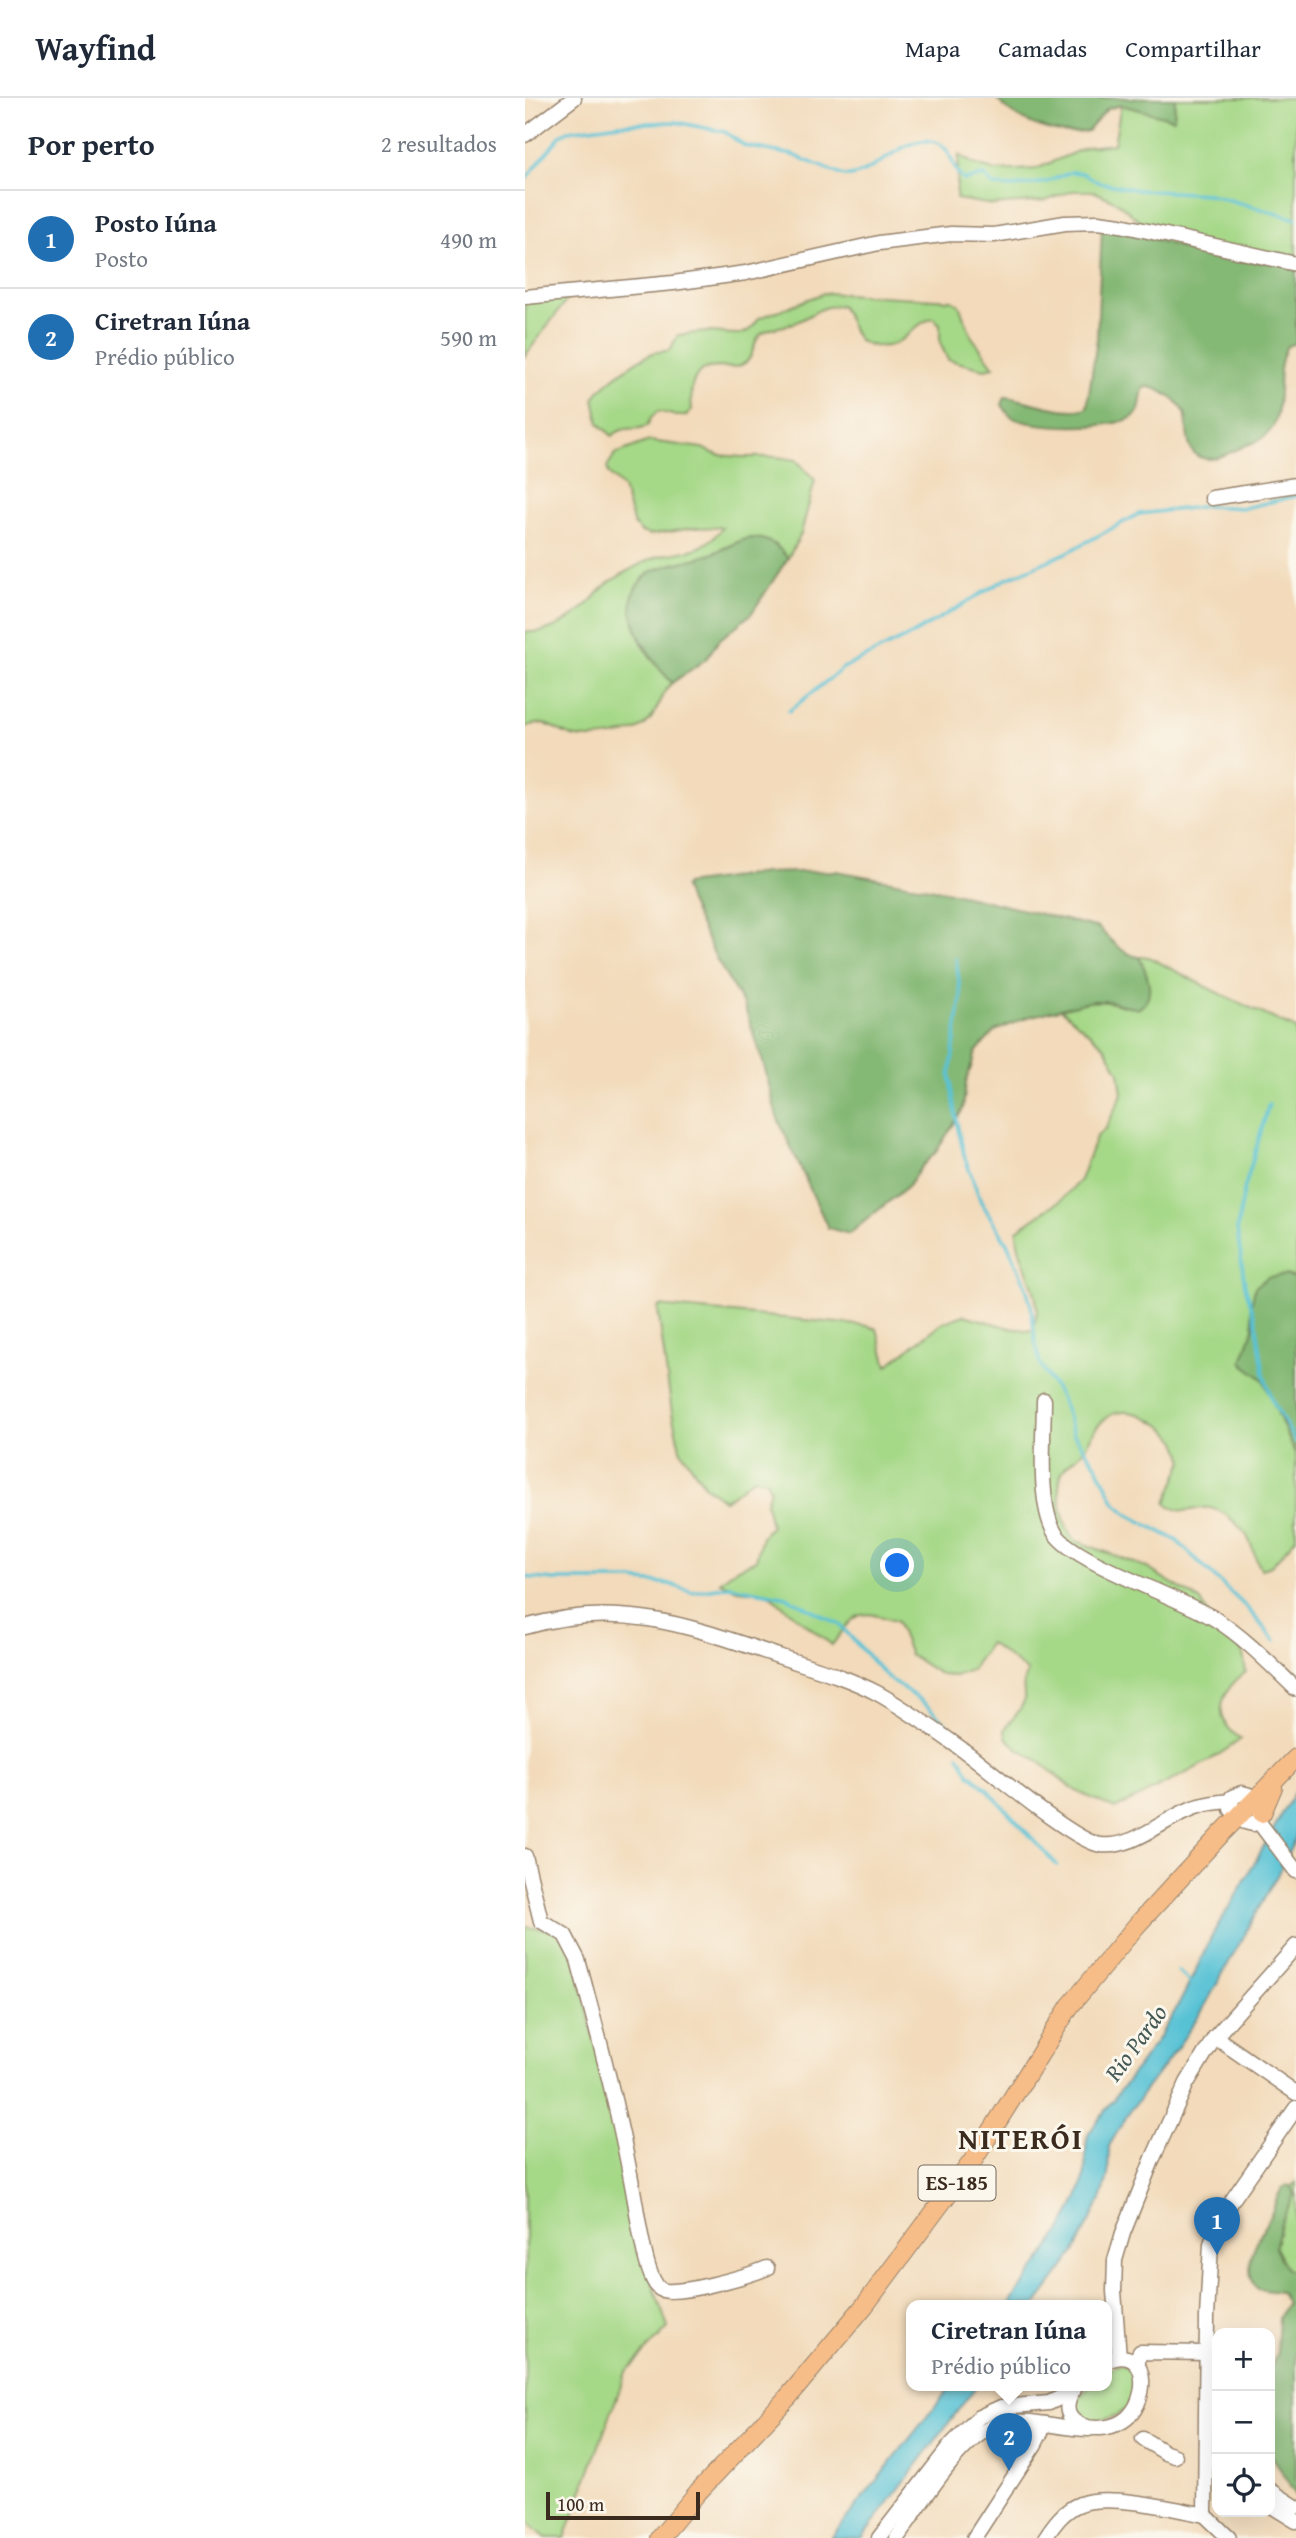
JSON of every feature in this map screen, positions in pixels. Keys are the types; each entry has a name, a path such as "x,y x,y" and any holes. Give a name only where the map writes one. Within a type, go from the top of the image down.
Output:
{"main road":[{"path":"1250,1810 1293,1761"},
{"path":"1250,1810 1269,1795 1293,1761"},
{"name":"ES-185","path":"660,2538 698,2492 789,2396 865,2305 974,2159 1070,2006 1137,1925 1250,1810"}],"street":[{"path":"525,135 574,98"},
{"path":"525,297 746,273 880,243 951,234 994,235 1065,223 1098,222 1296,264"},
{"path":"1212,498 1296,485"},
{"path":"1044,1400 1044,1493 1046,1509 1055,1533 1070,1548 1091,1560 1217,1620 1296,1689"},
{"path":"525,1628 547,1621 589,1615 624,1615 655,1619 715,1635 876,1692 969,1755 1068,1829 1089,1841 1101,1845 1131,1839 1198,1806 1250,1810 1292,1866"},
{"path":"525,1856 541,1920 565,1935 578,1960 630,2168 639,2225 652,2280 660,2290 672,2293 744,2277 767,2268"},
{"path":"1138,2365 1130,2360 1113,2359 1115,2260 1119,2246 1165,2129 1187,2083 1215,2038 1296,1946"},
{"path":"1215,2038 1296,2093"},
{"path":"1205,2515 1212,2475 1207,2353 1209,2265 1213,2238 1233,2199 1296,2108"},
{"path":"897,2538 956,2459 987,2428 1004,2422 1030,2421 1073,2429 1113,2426 1132,2412 1142,2391 1142,2375 1138,2365 1140,2352 1207,2353"},
{"path":"879,2538 951,2445 979,2417 1001,2407 1049,2403 1071,2391"},
{"path":"1074,2391 1068,2404 1071,2417 1080,2427 1089,2429"},
{"path":"974,2538 1045,2424"},
{"path":"1143,2439 1165,2453 1175,2455"},
{"path":"1275,2493 1296,2507"},
{"path":"1047,2538 1067,2511 1089,2501 1103,2500 1146,2504 1205,2515 1229,2538"},
{"path":"1275,2508 1296,2521"}],"green space":[{"path":"996,98 1175,98 1174,119 1121,105 1107,109 1088,131 1064,132 1026,121"},
{"path":"1175,98 1296,98 1296,264 1212,258 1159,242 1151,238 1142,223 1117,202 1093,191 1072,191 1045,201 993,205 956,199 959,155 974,164 996,171 1036,169 1087,147 1114,144 1121,105 1174,119"},
{"path":"1102,227 1151,238 1212,258 1296,264 1296,343 1287,346 1282,360 1277,416 1273,427 1264,437 1219,457 1201,458 1189,444 1186,417 1181,406 1170,396 1150,387 1143,390 1139,410 1134,416 1110,424 1054,426 1022,421 1008,413 1002,405 1005,397 1059,409 1079,410 1087,407 1097,339"},
{"path":"824,293 952,300 959,305 972,337 994,367 984,369 948,360 940,343 940,324 933,318 925,321 900,341 875,346 859,340 841,306 834,306 821,309 797,322 763,332 757,338 748,360 740,366 709,368 699,373 692,386 692,410 686,416 658,411 647,426 622,430 612,436 599,423 594,399 598,393 638,361 653,353 670,350 678,335 707,332 744,333 759,318"},
{"path":"569,297 525,356 525,303"},
{"path":"649,441 702,448 718,455 796,460 815,480 801,534 788,558 775,544 737,542 709,555 632,603 635,626 644,647 672,683 646,724 632,732 592,738 569,735 546,724 525,727 525,631 542,631 566,621 606,585 627,571 657,557 700,547 723,527 693,528 650,535 641,532 634,525 623,488 609,474 607,467 615,454"},
{"path":"748,538 771,542 788,558 751,614 719,640 706,659 672,683 653,660 637,631 632,616 636,587 653,571 713,553"},
{"path":"836,871 945,891 1099,928 1122,950 1139,957 1149,985 1147,998 1138,1009 1108,1001 1092,1001 1028,1017 995,1031 976,1052 966,1082 963,1109 936,1152 908,1186 849,1234 828,1228 777,1117 764,1065 745,1008 717,960 684,887 686,884 765,873"},
{"path":"1139,957 1149,957 1296,1029 1296,1278 1285,1275 1251,1306 1254,1327 1244,1365 1258,1373 1264,1381 1296,1455 1296,1538 1271,1566 1261,1569 1245,1533 1227,1516 1208,1508 1180,1510 1166,1503 1184,1460 1177,1442 1163,1427 1136,1414 1127,1412 1109,1416 1096,1429 1080,1454 1064,1469 1059,1495 1066,1525 1074,1540 1145,1567 1201,1601 1214,1627 1239,1647 1246,1672 1230,1688 1222,1705 1225,1722 1241,1739 1195,1768 1115,1809 1076,1791 1037,1760 1018,1749 1006,1737 1005,1729 1023,1704 1023,1684 1028,1672 990,1643 971,1670 955,1676 941,1675 910,1655 897,1622 874,1615 859,1616 832,1645 767,1593 737,1590 720,1582 734,1570 756,1560 762,1536 771,1526 766,1503 770,1489 766,1480 754,1478 724,1500 704,1485 680,1449 672,1413 658,1310 659,1306 868,1326 877,1329 887,1366 942,1323 964,1315 1010,1328 1033,1331 1037,1311 1036,1298 1020,1249 1017,1230 1062,1199 1080,1180 1096,1137 1106,1128 1122,1094 1119,1072 1104,1046 1060,1008 1091,1002 1123,1006 1147,978"},
{"path":"1285,1275 1296,1278 1296,1455 1264,1381 1242,1361 1254,1327 1251,1306 1255,1287 1268,1277"},
{"path":"525,1927 569,1933 653,2284 668,2328 626,2372 565,2538 546,2538 525,2520"},
{"path":"1296,2182 1296,2273 1286,2269 1275,2248 1281,2223 1294,2194 1291,2187"},
{"path":"1287,2185 1291,2187 1294,2194 1281,2223 1275,2248 1286,2269 1296,2273 1296,2495 1275,2461 1275,2357 1279,2317 1287,2303 1280,2292 1257,2289 1250,2270 1257,2241"},
{"path":"1117,2365 1126,2366 1134,2374 1135,2386 1129,2404 1115,2416 1084,2419 1076,2410 1079,2397 1085,2391 1112,2391 1112,2368"}],"water":[{"path":"1296,1789 1296,1837 1202,2011 1129,2112 1109,2146 1108,2176 1102,2197 1075,2252 1040,2300 1013,2300 1072,2210 1084,2178 1088,2135 1153,2047"},
{"path":"947,2391 972,2391 862,2538 831,2538"}],"waterway":[{"path":"525,180 561,135 568,131 619,124 676,122 725,132 745,146 793,155 844,176 867,170 903,147 928,141 944,147 964,180 984,176 994,186 1013,187 1047,182 1071,172 1082,173 1098,182 1138,190 1208,194 1296,219"},
{"path":"789,711 843,668 913,634 1006,579 1066,553 1139,514 1208,506 1244,508 1296,496"},
{"path":"956,959 961,997 950,1075 958,1129 981,1202 1007,1243 1025,1284 1040,1363 1062,1400 1074,1435 1097,1466 1115,1503 1129,1515 1176,1540 1248,1609 1275,1641"},
{"path":"1269,1104 1244,1190 1237,1229 1245,1286 1256,1321 1264,1374 1272,1400 1296,1442"},
{"path":"525,1577 553,1580 631,1580 670,1584 692,1592 729,1586 787,1597 840,1625 887,1677 924,1703 957,1734 960,1741"},
{"path":"959,1755 969,1773 1057,1865"},
{"path":"1178,1971 1194,1986"}],"place":[{"name":"Posto Iúna","path":"1217,2255"},
{"name":"Ciretran Iúna","path":"1009,2471"}],"district":[{"name":"NITERÓI","path":"1021,2139"}],"water label":[{"name":"Rio Pardo","path":"1136,2043"}]}
